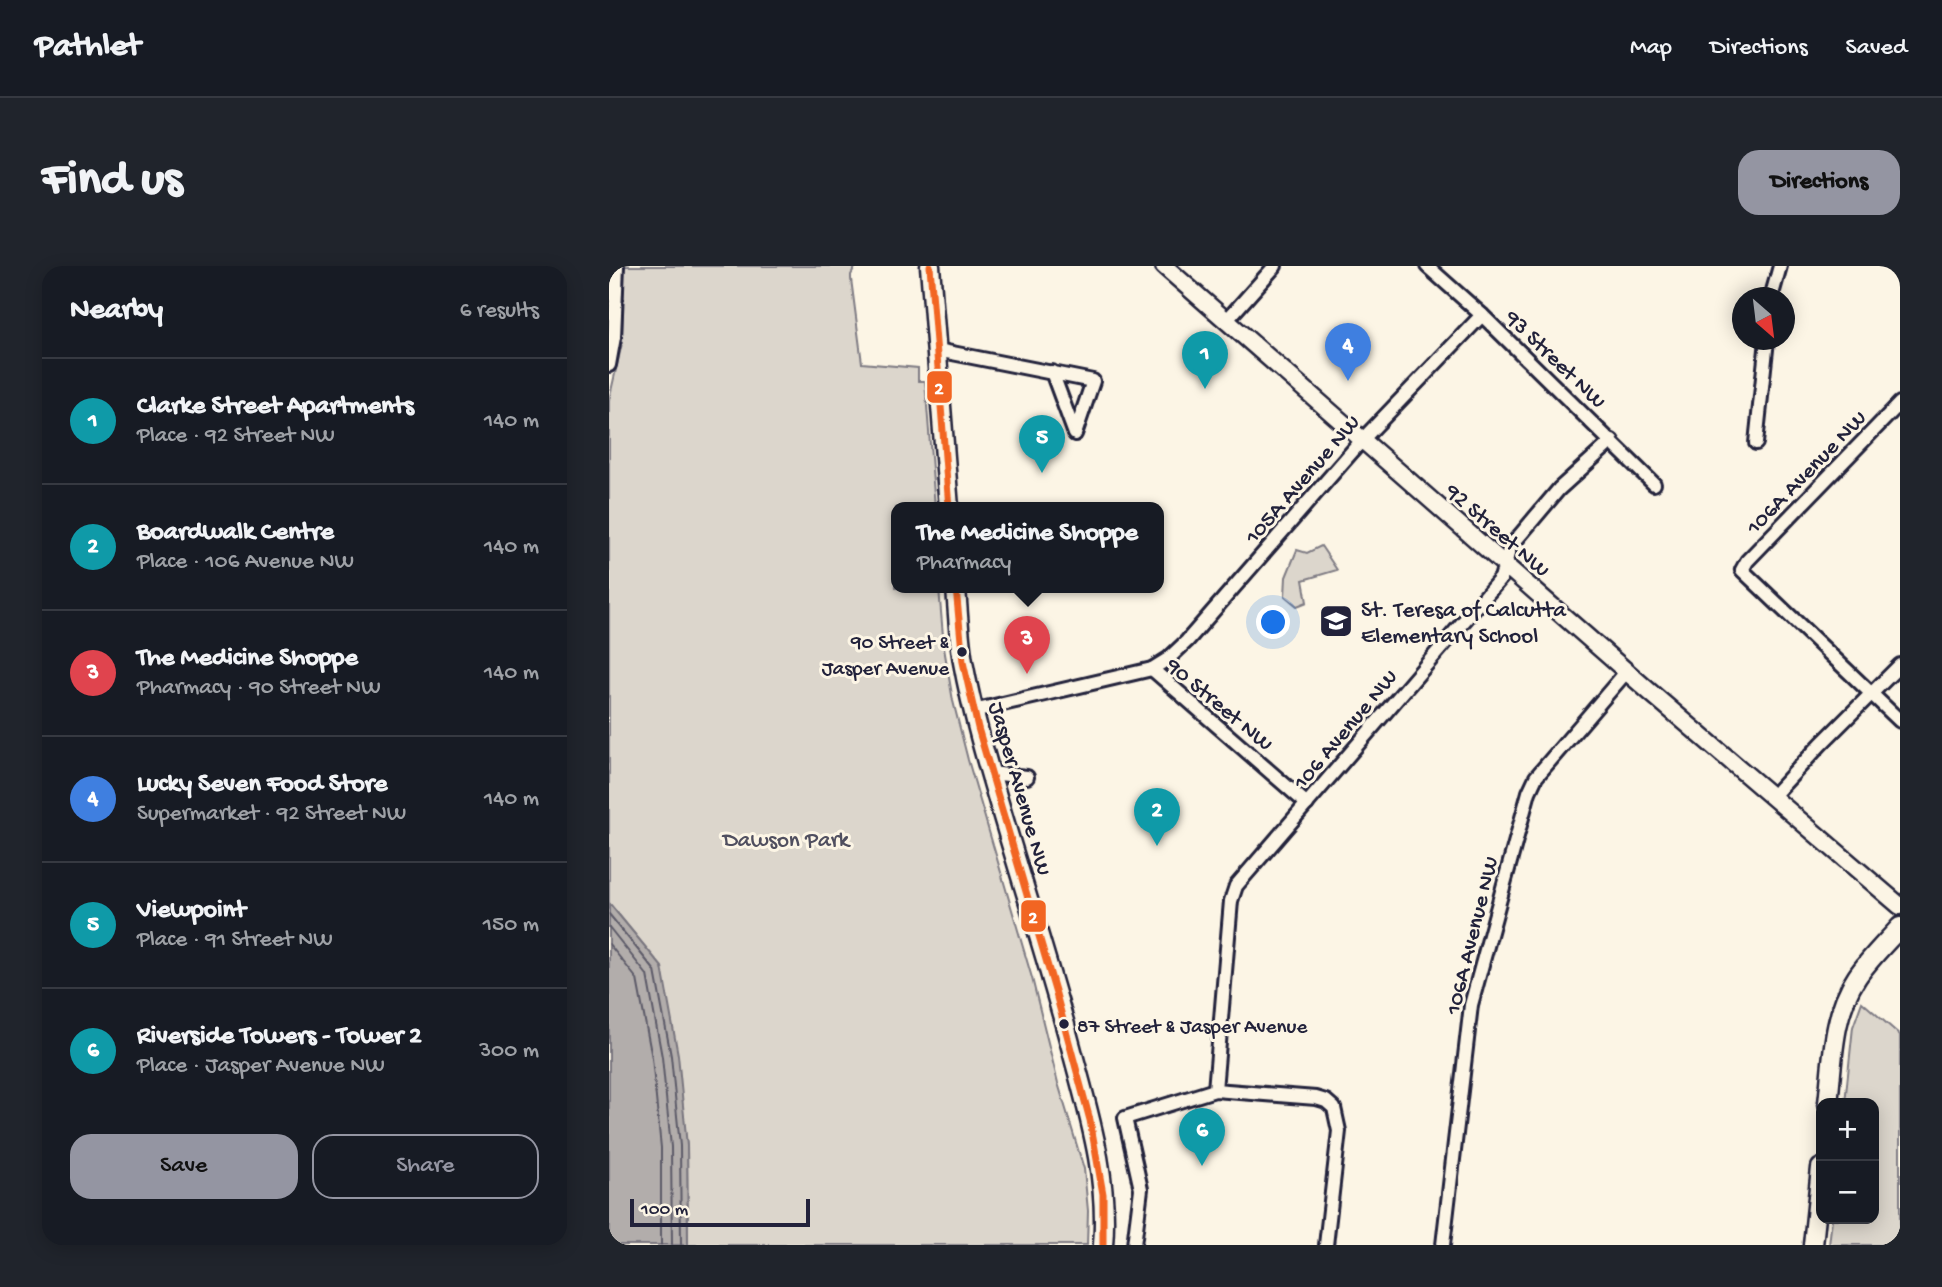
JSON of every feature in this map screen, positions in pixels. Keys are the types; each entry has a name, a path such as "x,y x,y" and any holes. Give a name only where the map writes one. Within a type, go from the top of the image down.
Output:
{"main road":[{"path":"930,266 949,502"},
{"name":"Jasper Avenue NW","path":"955,593 959,632 973,711 1054,984 1097,1148 1105,1209 1103,1245"},
{"path":"1829,1098 1837,1030 1846,996 1864,967 1900,928"},
{"path":"1813,1245 1816,1216"}],"street":[{"path":"609,365 617,266"},
{"name":"92 Street NW","path":"1164,266 1900,906"},
{"path":"1227,320 1275,266"},
{"name":"93 Street NW","path":"1427,266 1482,315 1654,484"},
{"path":"1774,287 1780,266"},
{"name":"105A Avenue NW","path":"1152,669 1168,659 1187,641 1363,439 1482,315"},
{"path":"937,350 1052,372 1093,381 1075,434 1052,372"},
{"path":"1756,443 1766,350"},
{"name":"106A Avenue NW","path":"1872,694 1742,570 1747,561 1900,403"},
{"name":"106 Avenue NW","path":"1215,1090 1231,901 1235,887 1501,578 1510,547 1559,489 1612,441"},
{"path":"1772,797 1900,665"},
{"name":"90 Street NW","path":"973,711 1152,669 1307,804"},
{"name":"106A Avenue NW","path":"1444,1245 1471,1005 1529,792 1536,777 1627,671"},
{"path":"1872,694 1900,721"},
{"path":"990,773 1027,777"},
{"path":"1134,1245 1141,1188 1125,1118 1215,1090 1316,1098 1326,1101 1333,1108 1339,1131 1326,1245"}],"green space":[{"name":"Dawson Park","path":"624,266 856,266 851,279 862,363 918,368 918,381 925,381 935,502 891,502 891,593 939,593 944,648 953,701 1084,1169 1088,1211 1087,1245 688,1245 687,1146 662,968 609,903 609,400 622,343"},
{"path":"1321,546 1337,570 1303,580 1307,602 1297,606 1285,596 1286,577 1297,550 1307,553"},
{"path":"1862,1002 1900,1035 1900,1245 1829,1245 1831,1224 1879,1224 1879,1098 1846,1098 1853,1027"}],"water":[{"path":"609,903 662,967 678,1055 687,1146 688,1245 609,1245"}],"transit line":[{"name":"2","path":"930,266 949,502"},
{"name":"2","path":"956,593 963,662 978,728 1090,1120 1103,1194 1103,1245"}],"place":[{"name":"Lucky Seven Food Store","path":"1348,381"},
{"name":"Clarke Street Apartments","path":"1205,389"},
{"name":"Viewpoint","path":"1042,473"},
{"name":"St. Teresa of Calcutta Elementary School","path":"1336,621"},
{"name":"90 Street & Jasper Avenue","path":"962,652"},
{"name":"The Medicine Shoppe","path":"1027,674"},
{"name":"Boardwalk Centre","path":"1157,846"},
{"name":"87 Street & Jasper Avenue","path":"1064,1024"},
{"name":"Riverside Towers - Tower 2","path":"1202,1166"}]}
